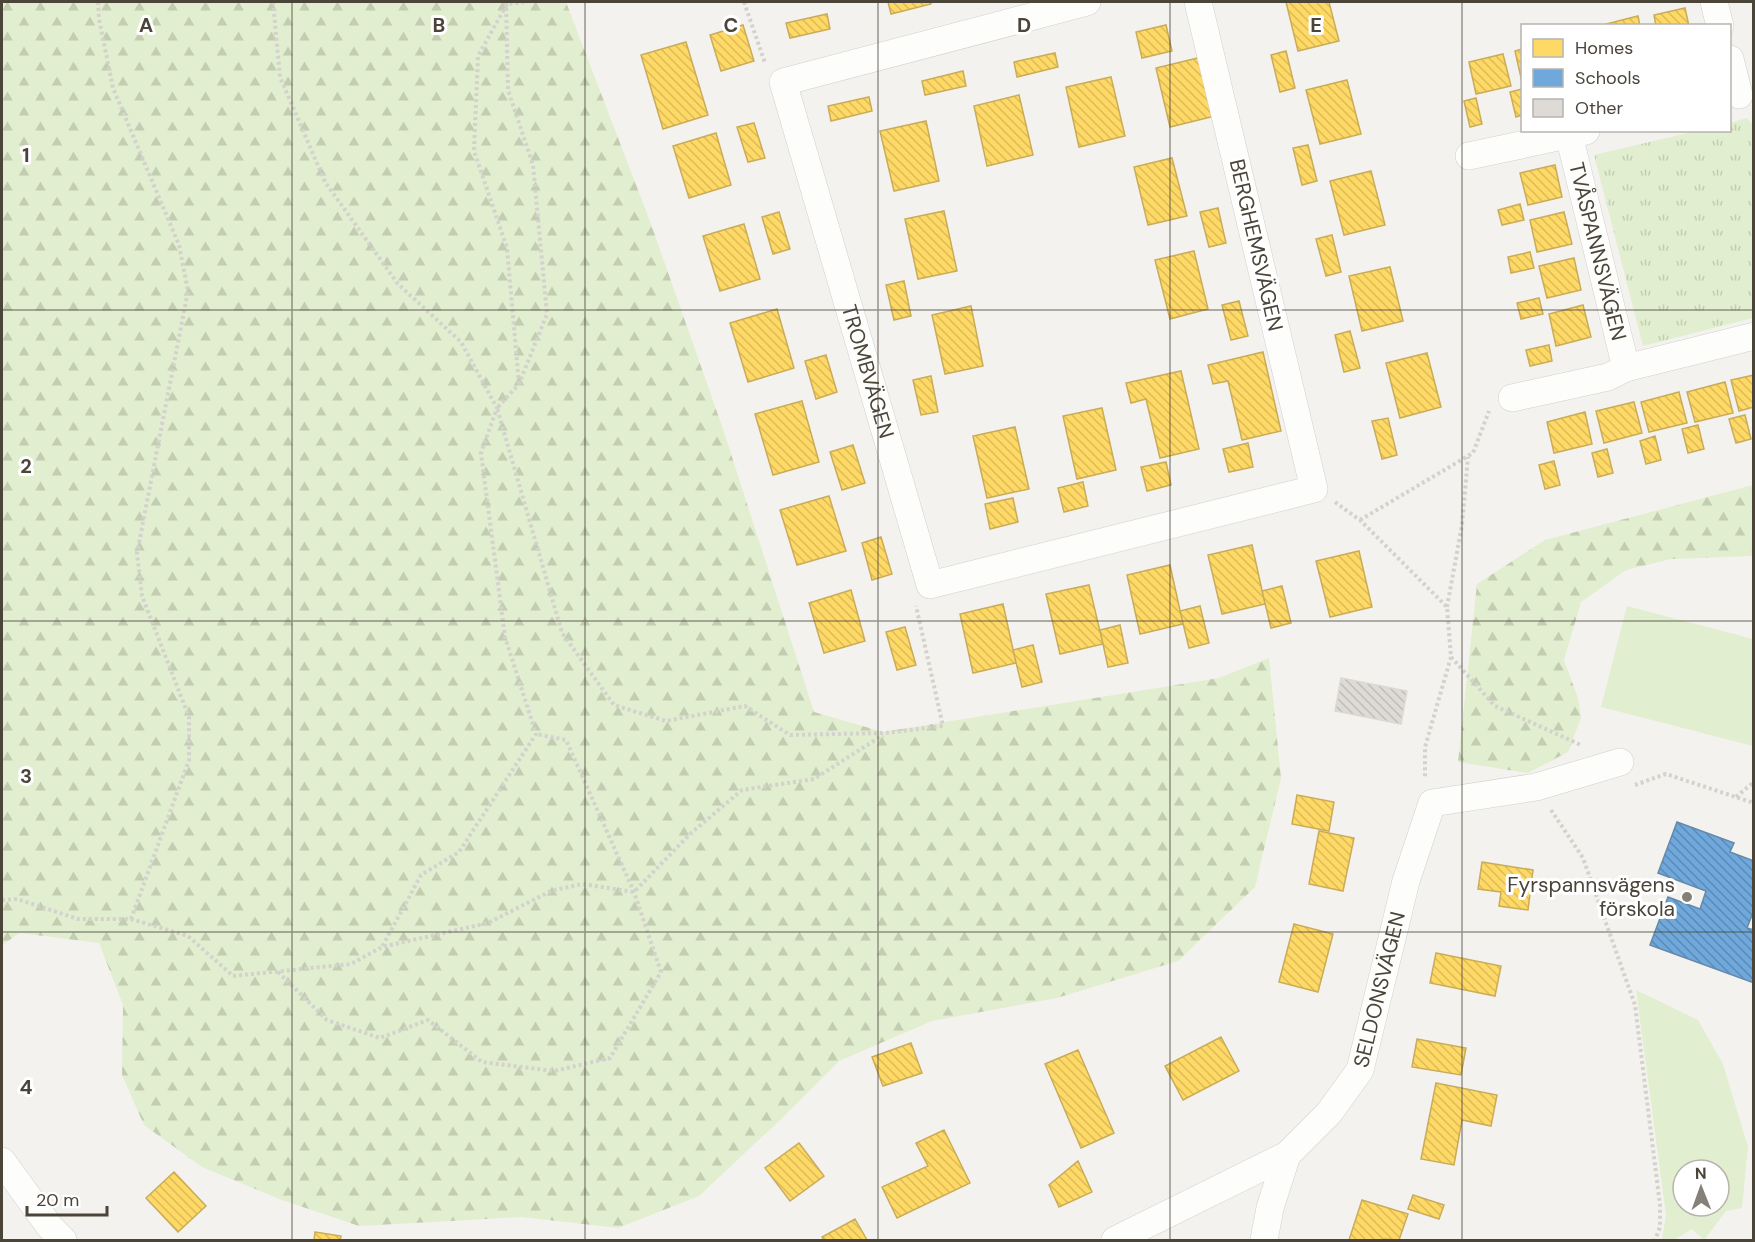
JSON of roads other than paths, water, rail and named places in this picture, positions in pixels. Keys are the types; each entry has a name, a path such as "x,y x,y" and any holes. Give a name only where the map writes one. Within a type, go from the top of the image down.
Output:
{"street":[{"name":"TROMBVÄGEN","path":"930,585 783,82 1087,2"},
{"name":"BERGHEMSVÄGEN","path":"930,585 1314,489 1198,2"},
{"path":"1714,2 1720,24"},
{"path":"1731,63 1741,101"},
{"name":"TVÅSPANNSVÄGEN","path":"1469,156 1578,133 1626,368"},
{"name":"TVÅSPANNSVÄGEN","path":"1512,398 1608,377 1626,368 1754,336"},
{"name":"SELDONSVÄGEN","path":"1115,1240 1287,1155 1329,1113 1360,1070 1406,881 1432,803 1536,787 1620,762"},
{"path":"1264,1240 1270,1208 1287,1155"},
{"path":"2,1161 50,1227 63,1240"}],"place":[{"name":"Fyrspannsvägens förskola","path":"1687,897"}]}
